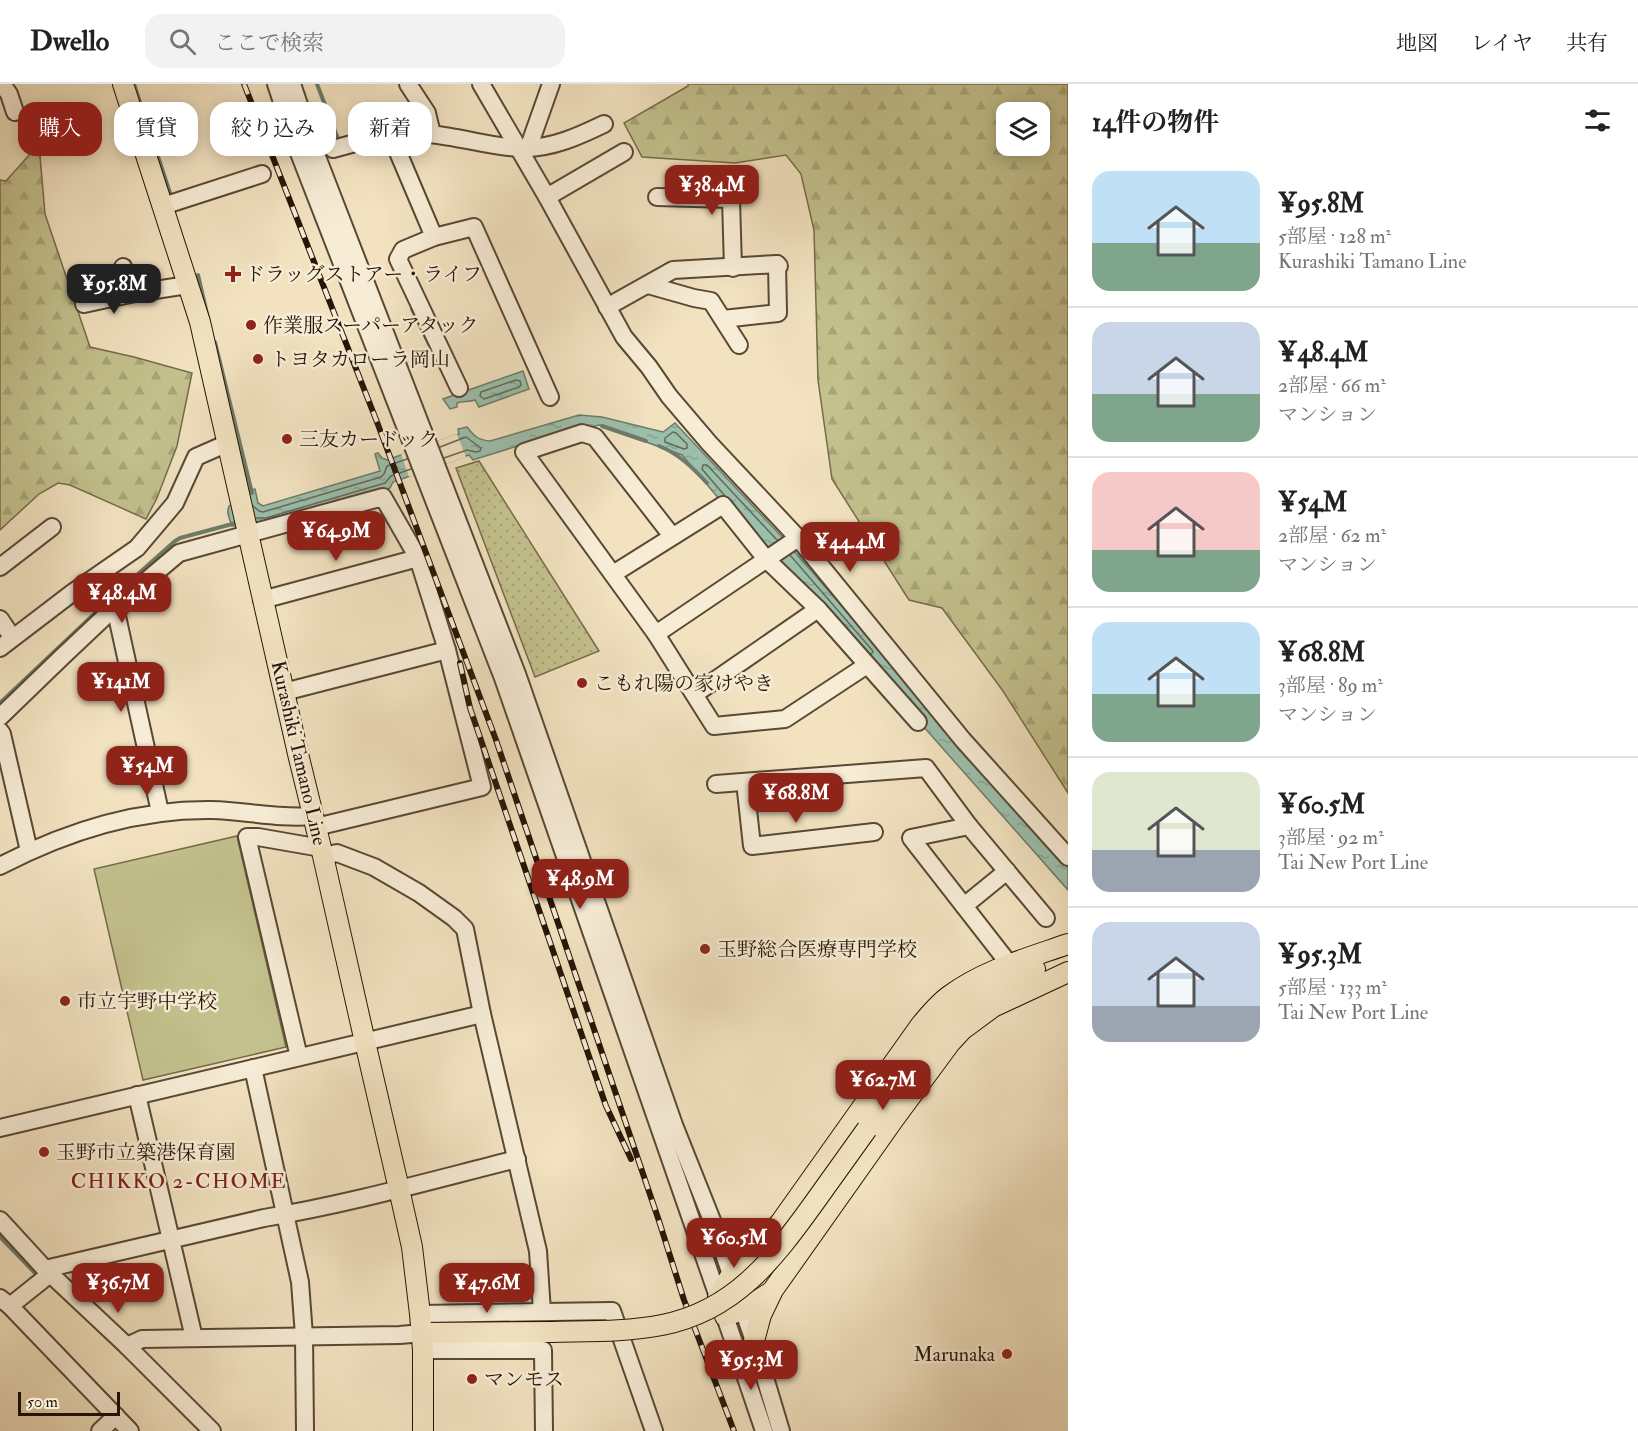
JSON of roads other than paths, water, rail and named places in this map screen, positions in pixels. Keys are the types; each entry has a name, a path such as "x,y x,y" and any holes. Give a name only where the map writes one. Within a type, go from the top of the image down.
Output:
{"main road":[{"name":"Kurashiki Tamano Line","path":"123,84 200,322 412,1247 422,1332 423,1431"},
{"path":"718,1297 731,1275 780,1223 934,1008 982,975 1068,944"},
{"path":"422,1332 552,1332 628,1329 661,1325 693,1316 729,1296 754,1277 781,1248 941,1030 971,1002 992,988 1068,956"},
{"path":"754,1341 761,1315 773,1290 950,1043 962,1030 993,1007 1068,972"},
{"path":"719,1242 736,1250 753,1251"},
{"path":"734,1313 773,1290"}],"street":[{"path":"276,84 299,153 517,674 674,1125 731,1275 734,1313 764,1431"},
{"path":"292,84 421,447"},
{"path":"408,84 420,102"},
{"path":"481,84 523,148 624,337 669,396 709,443 798,538 963,740 1068,857"},
{"path":"523,148 551,84"},
{"path":"4,92 15,112"},
{"path":"432,134 494,146 523,148 557,144 604,124"},
{"path":"547,196 624,152"},
{"path":"400,156 434,237"},
{"path":"163,206 262,174"},
{"path":"657,197 731,199 733,268"},
{"path":"459,388 398,259 402,250 434,237 474,226 550,397"},
{"path":"607,307 673,270 778,265 778,313 723,319"},
{"path":"123,267 135,293"},
{"path":"84,304 188,285"},
{"path":"648,285 711,301 739,345"},
{"path":"672,536 595,437 582,433 524,452 656,634 714,726 785,719 867,664"},
{"path":"0,619 6,642 137,548 175,503 196,457 228,443"},
{"path":"430,470 718,1297 734,1313 754,1341 781,1431"},
{"path":"0,717 115,607 179,553 247,529 383,497 418,558 447,650 482,787 314,822 297,818 212,810 160,812 100,825 29,851 0,866"},
{"path":"612,574 723,505 766,559 818,609 918,722"},
{"path":"0,567 52,527"},
{"path":"656,634 798,538"},
{"path":"262,600 418,558"},
{"path":"115,607 160,812"},
{"path":"695,694 818,609"},
{"path":"284,692 447,650"},
{"path":"0,731 29,851"},
{"path":"716,784 926,768 969,826 1046,918"},
{"path":"745,782 752,846 874,832"},
{"path":"969,826 911,838 1010,965"},
{"path":"299,1057 247,837 269,839 322,852 337,853 374,867 419,893 454,918 465,929 538,1251 542,1312"},
{"path":"964,906 1007,871"},
{"path":"0,1128 483,1014"},
{"path":"254,1068 300,1282 304,1336 305,1431"},
{"path":"137,1095 194,1338"},
{"path":"130,1431 5,1302 48,1271 171,1239 399,1189 517,1159"},
{"path":"0,1220 48,1271 212,1431"},
{"path":"127,1346 141,1339 422,1332 542,1312 612,1311 654,1431"},
{"path":"422,1332 543,1350 544,1431"},
{"path":"100,1431 116,1416"}],"water":[{"path":"523,371 529,389 479,407 475,400 457,403 457,407 450,409 443,399"},
{"path":"579,415 602,417 663,432 675,423 781,536 1068,867 1068,890 900,700 763,551 682,455 599,425 473,460 469,455 393,482 390,488 267,524 232,526 229,506 248,494 249,490 255,489 258,503 263,506 380,471 375,454 378,453 387,460 459,434 458,429 467,427 477,437 490,441"}],"waterway":[{"path":"134,84 171,196"},
{"path":"317,84 338,139"},
{"path":"198,275 208,318"},
{"path":"412,309 429,344"},
{"path":"215,342 252,493"},
{"path":"602,426 646,441"},
{"path":"659,446 685,462 707,483"},
{"path":"0,703 175,541 236,523"},
{"path":"0,1237 37,1275"}],"railway":[{"path":"244,84 377,422 496,740 684,1300 734,1431"},
{"path":"460,663 470,708 606,1106 631,1159"}],"place":[{"name":"ドラッグストアー・ライフ","path":"233,274"},
{"name":"作業服スーパーアタック","path":"251,325"},
{"name":"トヨタカローラ岡山","path":"258,359"},
{"name":"三友カードック","path":"287,439"},
{"name":"こもれ陽の家けやき","path":"582,683"},
{"name":"玉野総合医療専門学校","path":"705,949"},
{"name":"市立宇野中学校","path":"65,1001"},
{"name":"玉野市立築港保育園","path":"44,1152"},
{"name":"Marunaka","path":"1007,1354"},
{"name":"マンモス","path":"472,1379"}],"district":[{"name":"CHIKKO 2-CHOME","path":"179,1181"}]}
